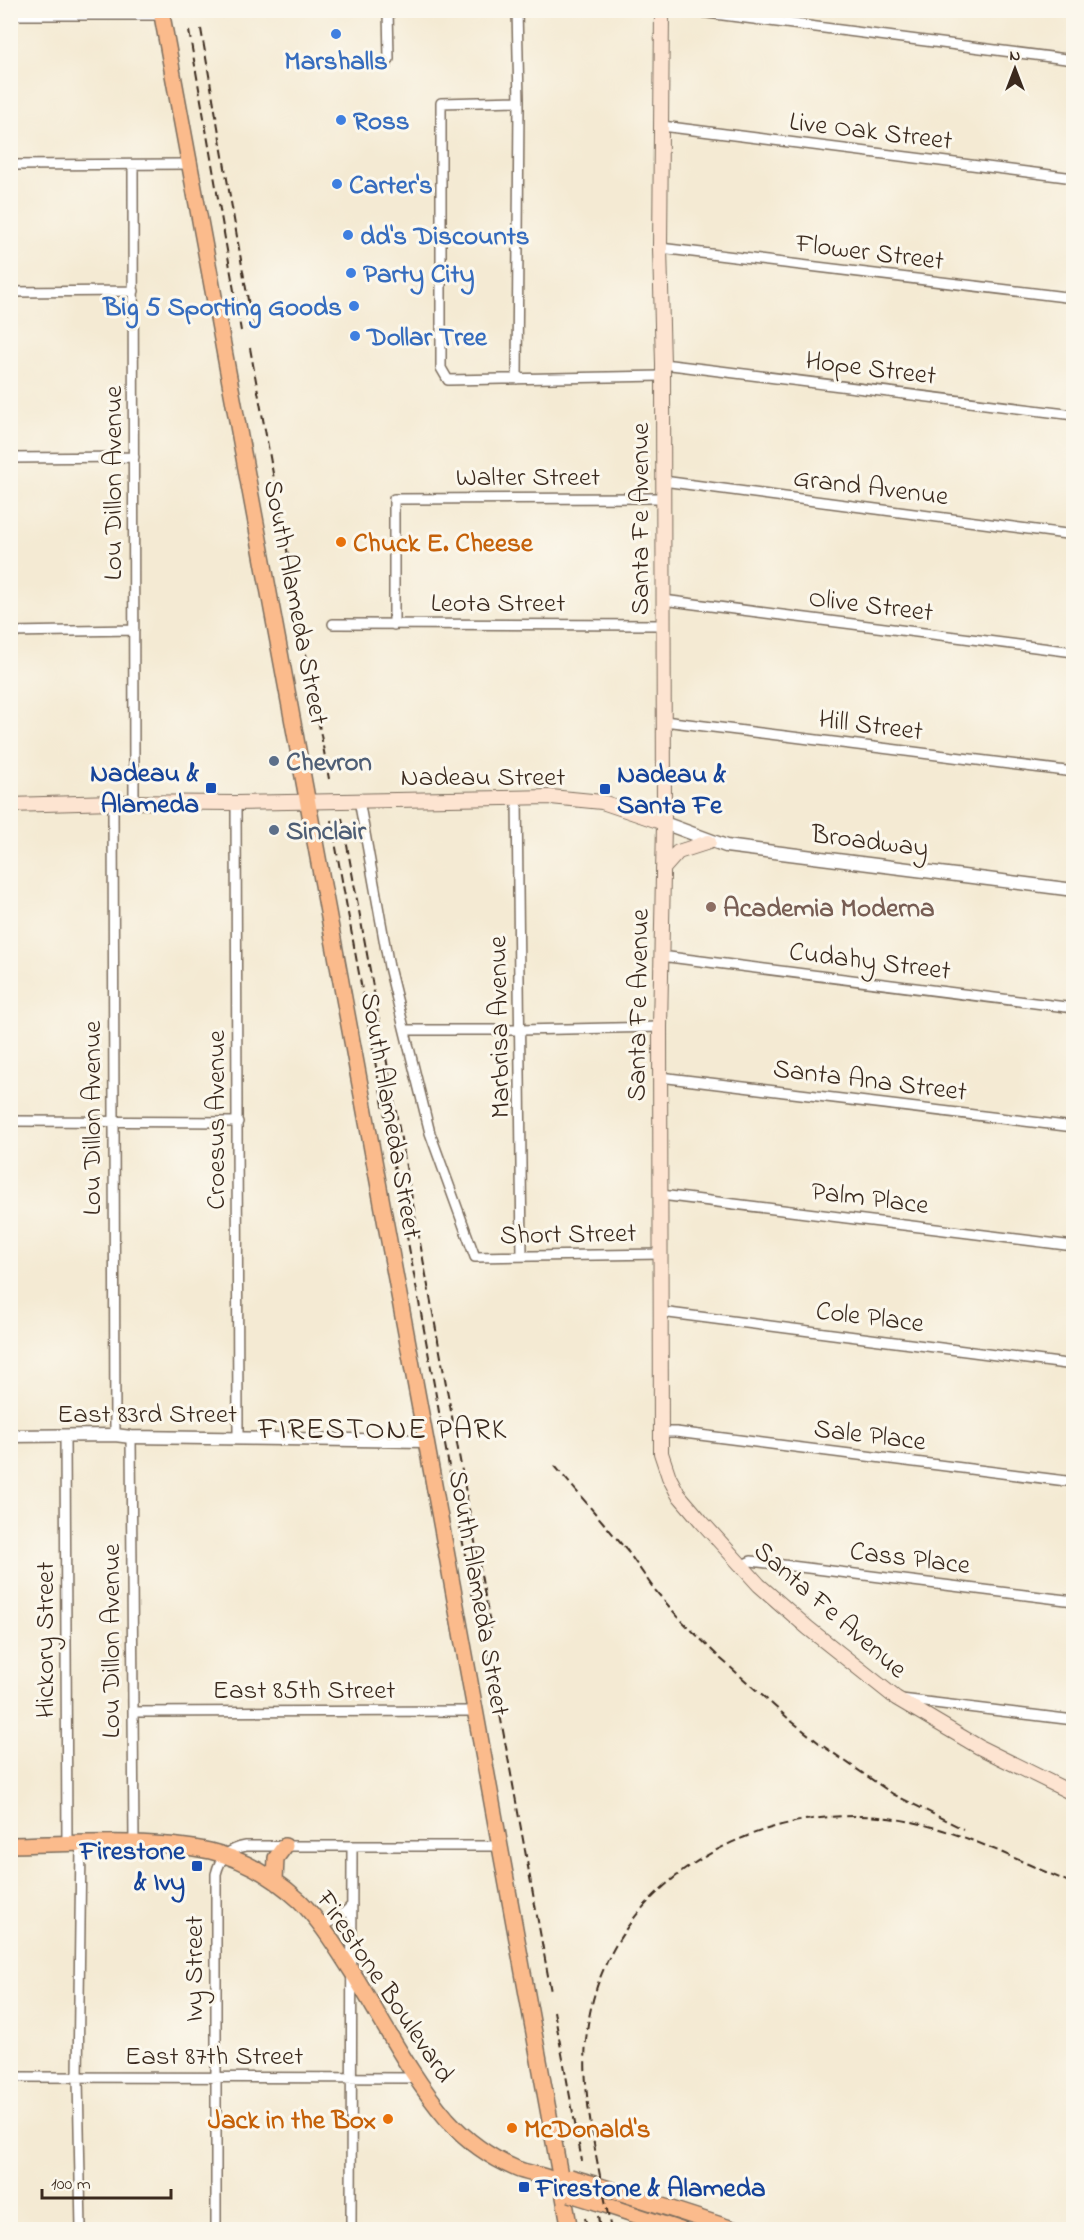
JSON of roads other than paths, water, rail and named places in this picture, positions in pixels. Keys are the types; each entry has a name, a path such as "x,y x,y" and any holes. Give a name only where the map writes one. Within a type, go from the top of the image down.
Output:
{"main road":[{"name":"Santa Fe Avenue","path":"662,10 660,248 663,370 664,823 660,1027 661,1453 669,1478 678,1494 759,1584 808,1628 896,1698 997,1757 1074,1794"},
{"name":"South Alameda Street","path":"161,13 500,1845 567,2184 570,2229"},
{"name":"Nadeau Street","path":"10,805 551,797 602,802 664,823"},
{"path":"663,869 678,852 709,842"},
{"name":"Firestone Boulevard","path":"10,1845 178,1846 224,1855 254,1868 275,1881 302,1903 352,1972 417,2078 443,2114 472,2142 516,2169 567,2184 596,2202 681,2229"},
{"path":"275,1881 276,1858 285,1846"},
{"name":"Firestone Boulevard","path":"567,2184 594,2184 736,2229"}],"street":[{"path":"386,66 389,59 388,10"},
{"path":"517,10 519,101 517,379"},
{"path":"684,10 1074,60"},
{"path":"10,15 161,13"},
{"name":"Hope Street","path":"519,101 441,103 441,368 448,380 517,379 663,370 1074,415"},
{"name":"Live Oak Street","path":"662,126 1074,178"},
{"path":"10,165 189,164"},
{"name":"Lou Dillon Avenue","path":"133,165 135,802"},
{"name":"Flower Street","path":"660,248 1074,298"},
{"path":"10,292 135,291"},
{"path":"10,458 134,457"},
{"name":"Grand Avenue","path":"663,481 1074,535"},
{"name":"Walter Street","path":"394,624 394,499 663,498"},
{"name":"Olive Street","path":"663,600 1074,652"},
{"name":"Leota Street","path":"333,624 663,625"},
{"path":"10,632 134,630"},
{"name":"Hill Street","path":"664,721 1074,772"},
{"name":"Marbrisa Avenue","path":"517,797 522,1256"},
{"name":"South Alameda Street","path":"359,800 389,967 430,1133 475,1257"},
{"name":"Lou Dillon Avenue","path":"113,802 115,1435"},
{"name":"Croesus Avenue","path":"236,803 238,1437"},
{"name":"Broadway","path":"664,823 709,842 726,846 1074,890"},
{"name":"Cudahy Street","path":"661,956 1074,1008"},
{"path":"405,1030 660,1027"},
{"name":"Santa Ana Street","path":"660,1077 1074,1127"},
{"path":"10,1121 238,1122"},
{"name":"Palm Place","path":"661,1195 1074,1246"},
{"name":"Short Street","path":"475,1257 661,1254"},
{"name":"Cole Place","path":"661,1312 1074,1365"},
{"name":"Sale Place","path":"661,1432 676,1432 1074,1482"},
{"name":"East 83rd Street","path":"10,1436 115,1435 426,1441"},
{"name":"Hickory Street","path":"65,1436 81,2229"},
{"name":"Lou Dillon Avenue","path":"131,1437 134,1844"},
{"name":"Cass Place","path":"742,1565 751,1561 1074,1600"},
{"path":"896,1698 1074,1720"},
{"name":"East 85th Street","path":"133,1712 475,1711"},
{"path":"224,1855 233,1848 246,1845 352,1847 500,1845"},
{"path":"351,2229 352,1847"},
{"name":"Ivy Street","path":"216,2229 216,1874 218,1863 224,1855"},
{"path":"319,1925 340,1918 352,1905"},
{"name":"East 87th Street","path":"10,2077 417,2078"}],"railway":[{"path":"201,29 253,329"},
{"path":"189,31 241,331"},
{"path":"250,348 329,779"},
{"path":"342,818 491,1629"},
{"path":"331,820 479,1631"},
{"path":"555,1466 629,1553"},
{"path":"624,1546 654,1589 679,1618 790,1720 823,1746 893,1794 963,1829"},
{"path":"488,1649 551,1992"},
{"path":"611,2230 592,2136 586,2087 586,2041 597,1987 619,1939 651,1898 691,1865 738,1840 788,1823 841,1816 895,1819 918,1823 964,1837 1074,1884"},
{"path":"554,2011 582,2161"},
{"path":"598,2216 600,2230"},
{"path":"585,2218 588,2230"}],"place":[{"name":"Marshalls","path":"336,34"},
{"name":"Ross","path":"341,120"},
{"name":"Carter's","path":"337,184"},
{"name":"dd's Discounts","path":"348,235"},
{"name":"Party City","path":"351,273"},
{"name":"Big 5 Sporting Goods","path":"354,306"},
{"name":"Dollar Tree","path":"355,336"},
{"name":"Chuck E. Cheese","path":"341,542"},
{"name":"Chevron","path":"274,761"},
{"name":"Nadeau & Alameda","path":"211,788"},
{"name":"Nadeau & Santa Fe","path":"605,789"},
{"name":"Sinclair","path":"274,830"},
{"name":"Academia Moderna","path":"711,907"},
{"name":"Firestone & Ivy","path":"197,1866"},
{"name":"Jack in the Box","path":"388,2119"},
{"name":"McDonald's","path":"512,2128"},
{"name":"Firestone & Alameda","path":"524,2187"}],"district":[{"name":"FIRESTONE PARK","path":"383,1428"}]}
